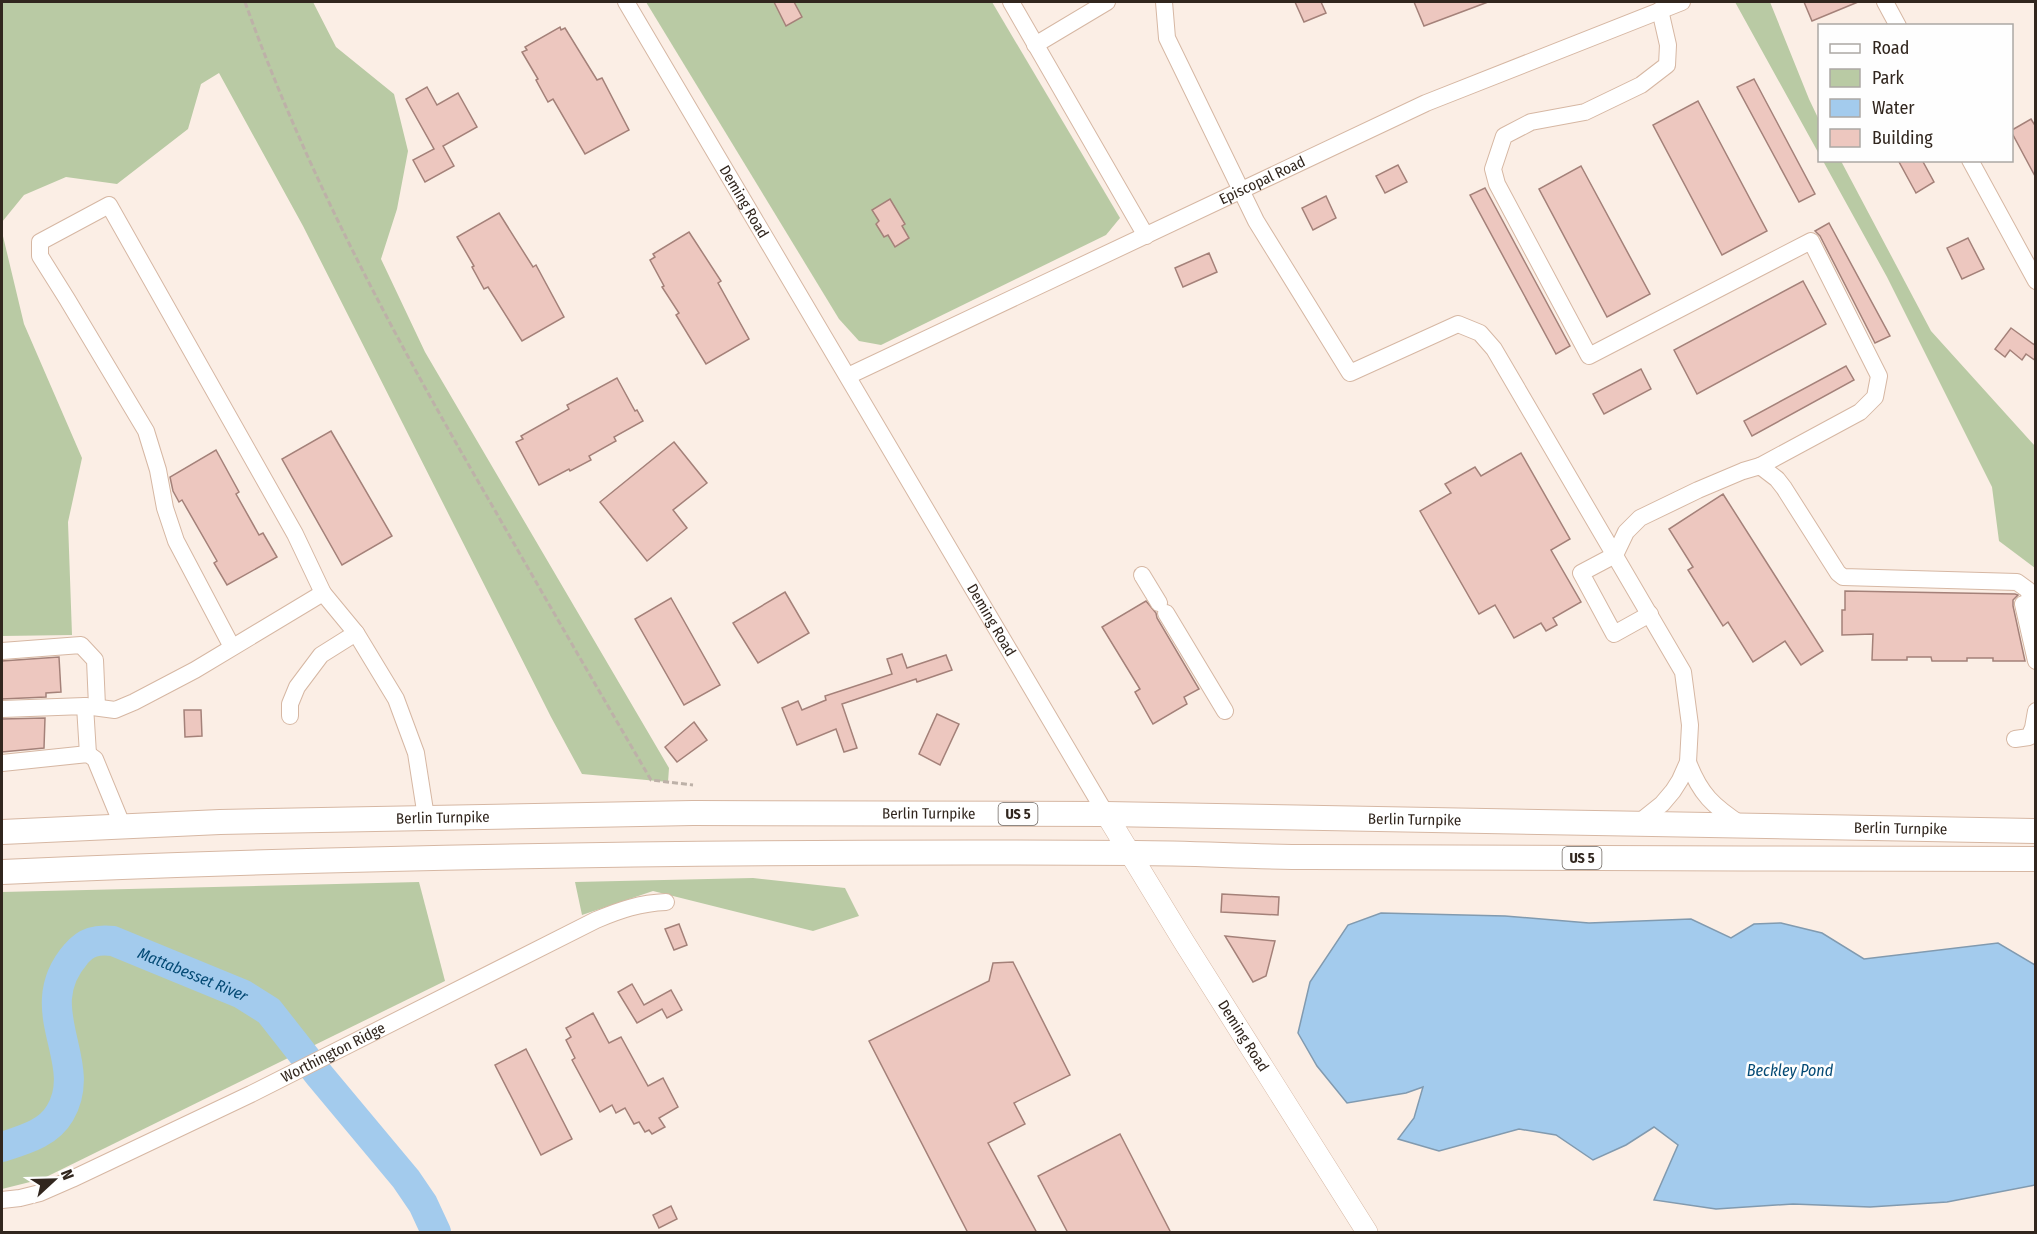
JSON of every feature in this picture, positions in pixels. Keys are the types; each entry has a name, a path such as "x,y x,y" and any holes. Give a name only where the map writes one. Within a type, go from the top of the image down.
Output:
{"highway":[{"name":"Berlin Turnpike","path":"2,832 220,822 693,813 1106,814 2036,831"},
{"name":"Berlin Turnpike","path":"2,872 223,862 452,856 1130,853 1302,857 2036,859"}],"main road":[{"name":"Deming Road","path":"1106,814 1368,1233"}],"street":[{"name":"Deming Road","path":"626,2 1106,814"},
{"path":"1011,2 1146,236"},
{"path":"1035,45 1107,2"},
{"path":"1164,2 1167,38 1256,221 1350,373 1458,324 1480,333 1494,349 1683,672 1690,725 1688,762 1673,791 1662,804 1637,824"},
{"name":"Episcopal Road","path":"848,376 1426,104 1682,2"},
{"path":"1886,2 1897,24"},
{"path":"1650,615 1614,634 1581,573 1615,555 1626,532 1640,518 1698,490 1760,466 1860,412 1875,397 1879,376 1810,241 1589,356 1497,184 1493,169 1504,136 1531,122 1585,112 1641,85 1667,65 1668,45 1660,10"},
{"path":"1971,162 2036,281"},
{"path":"232,647 176,541 165,508 158,470 146,431 40,256 40,242 109,205 295,534 323,593 356,633 396,699 416,753 426,817"},
{"path":"1760,466 1777,479 1784,488 1838,573 1843,577 2017,582 2032,592 2036,616"},
{"path":"1142,575 1225,711"},
{"path":"2032,592 2022,600 2036,661"},
{"path":"2,709 91,706 115,710 195,670 323,593"},
{"path":"290,716 290,704 297,687 321,655 356,633"},
{"path":"2,651 81,645 95,660 88,754"},
{"path":"2015,739 2029,737 2036,711"},
{"path":"2,763 88,754 95,759 123,827"},
{"path":"1688,762 1704,795 1719,810 1744,826"},
{"name":"Worthington Ridge","path":"2,1200 40,1193 72,1179 290,1074 596,920 646,902 666,902"}],"path":[{"path":"245,2 281,93 331,205 389,322 456,443 651,780 693,785"}],"green space":[{"path":"2,2 313,2 336,47 394,94 408,151 397,209 381,259 425,352 669,768 668,782 582,774 303,226 219,73 201,84 188,129 117,184 66,177 24,195 2,222"},
{"path":"646,2 992,2 1120,218 1106,235 881,345 859,341 839,319"},
{"path":"1735,2 1770,2 1818,118 1818,152"},
{"path":"1824,162 1842,162 1931,331 2035,446 2035,568 1999,541 1992,487 1887,277"},
{"path":"2,232 24,324 82,458 68,522 72,635 2,636"},
{"path":"753,878 845,888 859,916 813,931 653,891 582,915 575,882"},
{"path":"419,882 445,981 42,1179 2,1189 2,892"}],"water":[{"name":"Beckley Pond","path":"1381,913 1505,916 1589,923 1691,919 1731,938 1754,924 1781,923 1822,933 1864,959 1998,943 2035,965 2035,1185 1947,1202 1870,1207 1793,1204 1716,1209 1654,1200 1678,1145 1654,1127 1626,1145 1593,1160 1556,1135 1519,1129 1439,1151 1398,1139 1414,1118 1423,1087 1406,1093 1347,1103 1317,1066 1298,1033 1310,982 1348,925"}],"building":[{"path":"774,2 794,2 802,17 786,26"},
{"path":"1295,2 1321,2 1326,13 1304,22"},
{"path":"1414,2 1488,2 1424,26"},
{"path":"1804,2 1858,2 1812,21"},
{"path":"560,27 561,30 565,28 597,80 602,78 629,130 585,154 553,99 548,102 522,52 527,50 525,47"},
{"path":"1754,79 1815,194 1799,202 1737,87"},
{"path":"427,87 437,105 458,93 477,127 443,146 454,166 425,182 413,160 434,149 406,99"},
{"path":"1698,101 1767,231 1722,255 1653,125"},
{"path":"2031,119 2036,127 2036,178 2013,135 2013,129"},
{"path":"1899,162 1923,162 1934,182 1916,193"},
{"path":"1398,165 1407,182 1385,193 1376,176"},
{"path":"1581,166 1650,294 1607,317 1539,189"},
{"path":"1485,188 1570,346 1556,354 1470,195"},
{"path":"1326,196 1336,218 1313,230 1302,208"},
{"path":"890,199 905,224 902,226 909,238 895,247 888,235 884,237 876,224 879,221 872,210"},
{"path":"499,213 533,267 536,265 564,317 522,341 488,287 484,289 457,237"},
{"path":"1829,223 1890,336 1875,343 1820,236 1815,231"},
{"path":"689,232 721,281 718,283 749,339 706,364 676,315 679,313 662,287 664,286 650,260 655,257 653,254"},
{"path":"1968,238 1984,269 1962,279 1947,248"},
{"path":"1209,253 1217,272 1183,287 1175,268"},
{"path":"1803,281 1826,324 1697,394 1674,350"},
{"path":"2011,328 2036,346 2036,361 2026,354 2022,360 2010,350 2005,357 1995,349"},
{"path":"1846,366 1854,380 1752,436 1744,421"},
{"path":"1641,369 1651,389 1604,414 1593,394"},
{"path":"617,378 643,421 614,437 616,441 589,456 591,460 539,485 516,442 523,439 521,436 569,409 567,405"},
{"path":"331,431 392,536 342,565 282,459"},
{"path":"674,442 707,483 673,510 687,528 647,561 600,502"},
{"path":"216,450 239,492 236,494 259,535 263,533 277,557 227,585 214,563 217,561 182,500 179,502 173,491 170,477"},
{"path":"1521,453 1570,539 1551,550 1581,602 1553,618 1557,625 1546,631 1541,623 1514,638 1495,605 1479,614 1420,511 1451,493 1445,484 1475,467 1481,476"},
{"path":"1723,494 1823,651 1801,665 1785,641 1753,662 1728,622 1723,626 1688,570 1693,567 1669,529"},
{"path":"1845,591 2018,595 2013,600 2013,606 2025,661 1967,658 1967,661 1932,661 1931,657 1872,660 1873,634 1842,635"},
{"path":"785,592 809,633 758,663 733,623"},
{"path":"671,598 720,685 684,705 635,619"},
{"path":"1146,601 1156,613 1199,689 1184,697 1187,704 1153,724 1135,692 1140,689 1102,627"},
{"path":"902,654 907,668 946,655 952,670 917,682 916,679 842,704 857,748 844,752 836,729 797,745 782,708 798,701 802,710 826,700 825,696 892,674 887,659"},
{"path":"59,657 61,692 46,693 46,697 2,699 2,661"},
{"path":"184,710 201,710 202,736 185,737"},
{"path":"937,714 959,724 940,765 919,754"},
{"path":"45,718 44,748 2,752 2,719"},
{"path":"694,722 707,740 677,762 665,747"},
{"path":"1222,894 1279,897 1278,915 1221,912"},
{"path":"679,924 687,945 674,950 665,929"},
{"path":"1225,936 1275,941 1266,976 1253,982"},
{"path":"1013,962 1070,1075 1014,1103 1025,1124 988,1143 1037,1233 968,1233 869,1041 989,981 993,963"},
{"path":"632,984 644,1005 671,990 682,1010 667,1018 662,1009 637,1023 618,992"},
{"path":"593,1013 609,1043 621,1037 648,1086 663,1078 678,1107 659,1118 665,1127 652,1134 649,1130 645,1132 639,1122 634,1124 625,1108 616,1113 612,1105 600,1112 572,1060 575,1058 566,1040 571,1037 566,1028"},
{"path":"526,1049 572,1139 541,1155 495,1065"},
{"path":"1120,1134 1171,1233 1068,1233 1038,1176"},
{"path":"671,1206 677,1219 659,1228 653,1215"}],"waterway":[{"name":"Mattabesset River","path":"2,1147 42,1131 60,1113 68,1094 69,1074 58,1015 57,995 63,975 76,954 88,944 102,940 113,941 242,994 269,1011 406,1179 423,1204 436,1232"}]}
